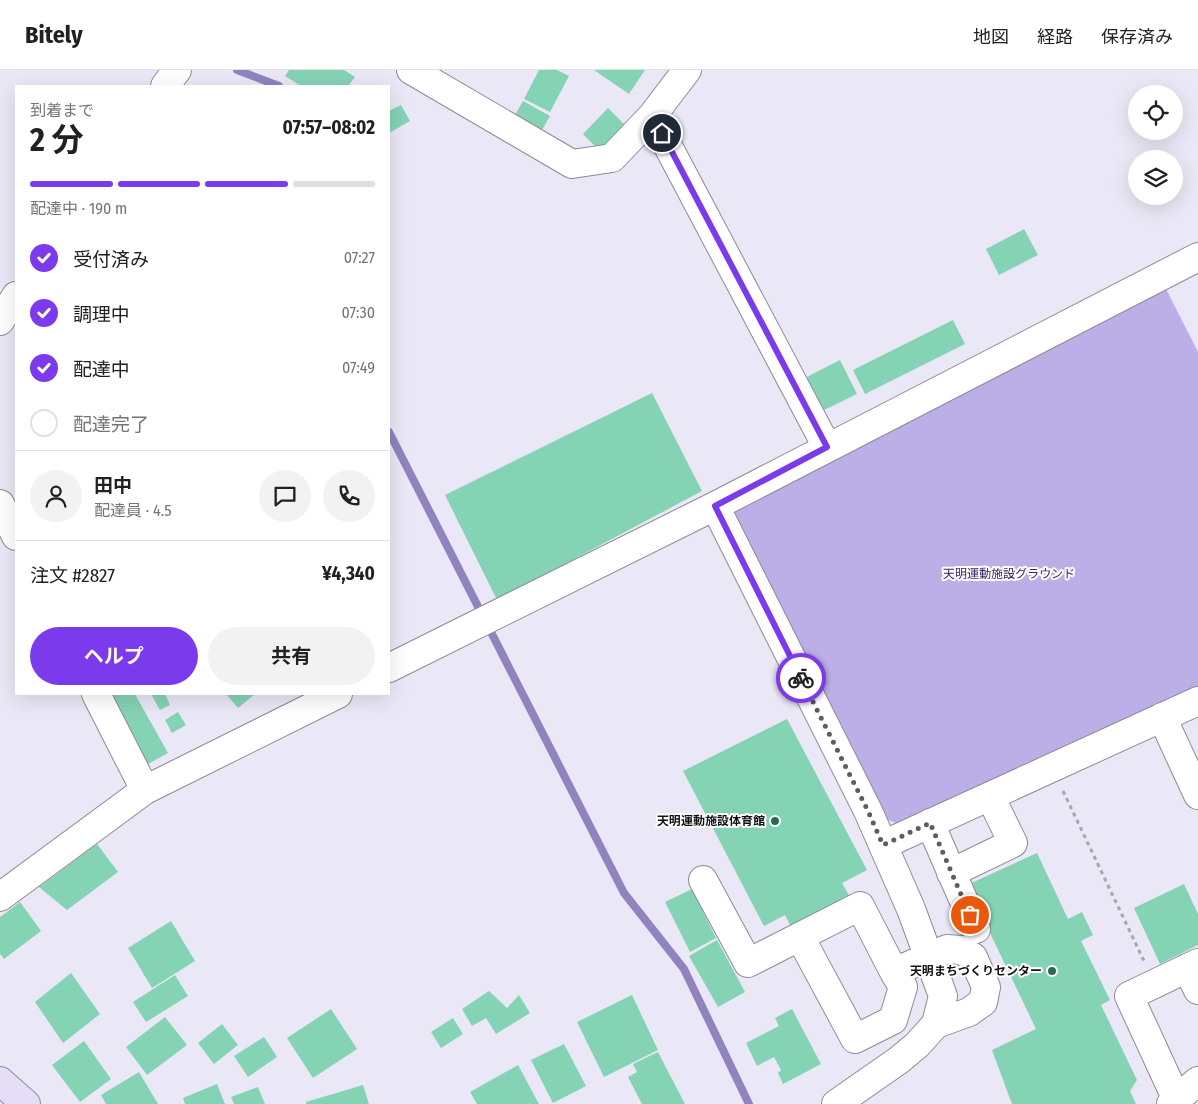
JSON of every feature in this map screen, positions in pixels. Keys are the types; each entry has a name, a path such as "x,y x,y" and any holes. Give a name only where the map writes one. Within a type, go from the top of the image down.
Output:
{"main road":[{"path":"0,1081 26,1104"}],"street":[{"path":"166,85 177,70"},
{"path":"411,70 572,164 612,158 652,116 687,70"},
{"path":"652,116 827,447"},
{"path":"390,668 715,506 827,447 1194,268"},
{"path":"0,321 15,298"},
{"path":"0,504 15,534"},
{"path":"715,506 868,811 911,909 943,996 936,1024"},
{"path":"97,695 145,790"},
{"path":"0,898 145,790 336,695"},
{"path":"883,845 1198,701"},
{"path":"1162,718 1198,795"},
{"path":"951,872 1013,843 990,796"},
{"path":"930,823 976,929"},
{"path":"703,880 748,963 800,936 860,906 903,987 892,1020 855,1039 800,936"},
{"path":"836,1104 899,1060 917,1045 936,1024 968,1012 983,1002 986,987 973,957 961,950 947,949 894,972"},
{"path":"1194,973 1155,984 1129,996 1174,1101 1198,1081"},
{"path":"882,1026 899,1060"}],"path":[{"path":"1052,768 1155,984"}],"green space":[{"name":"天明運動施設グラウンド","path":"1165,287 1198,352 1198,693 907,827 888,820 725,508"}],"building":[{"path":"289,70 344,70 355,77 349,85 299,85 285,76"},
{"path":"539,70 557,70 569,76 550,112 524,99"},
{"path":"594,70 645,70 629,94"},
{"path":"523,101 550,116 538,137 511,122"},
{"path":"401,105 410,121 390,132 390,110"},
{"path":"608,108 624,124 599,150 583,134"},
{"path":"1024,229 1038,255 999,275 986,249"},
{"path":"953,320 965,344 865,394 853,370"},
{"path":"840,360 857,394 820,412 803,379"},
{"path":"652,393 702,491 497,600 445,495"},
{"path":"110,695 136,695 168,753 148,764"},
{"path":"152,695 165,695 170,705 160,710"},
{"path":"227,695 254,695 238,708"},
{"path":"178,712 186,725 172,733 165,720"},
{"name":"天明運動施設体育館","path":"787,719 867,870 842,883 850,897 791,927 785,915 764,926 683,771"},
{"path":"97,844 118,872 67,910 39,887"},
{"name":"天明まちづくりセンター","path":"1037,853 1068,919 1082,912 1093,935 1081,941 1110,1000 1101,1005 1137,1080 1130,1091 1136,1104 1012,1104 992,1050 1036,1029 967,885"},
{"path":"1184,884 1198,914 1198,945 1160,964 1134,908"},
{"path":"692,889 716,938 690,952 665,902"},
{"path":"20,902 41,931 4,959 0,954 0,917"},
{"path":"171,921 195,961 152,988 128,948"},
{"path":"717,940 745,992 718,1007 689,956"},
{"path":"71,973 100,1014 63,1043 35,1002"},
{"path":"175,975 188,996 146,1022 133,1002"},
{"path":"489,991 507,1008 519,995 530,1013 496,1034 486,1018 472,1026 462,1009"},
{"path":"632,995 658,1050 604,1077 577,1022"},
{"path":"331,1009 357,1049 313,1078 287,1038"},
{"path":"792,1009 821,1064 783,1084 778,1073 781,1070 774,1057 757,1066 746,1043 779,1026 775,1018"},
{"path":"165,1017 187,1045 147,1075 126,1047"},
{"path":"453,1018 463,1034 441,1048 431,1032"},
{"path":"222,1024 238,1045 214,1064 198,1043"},
{"path":"264,1037 277,1057 248,1077 234,1056"},
{"path":"84,1041 111,1079 80,1102 52,1065"},
{"path":"564,1044 586,1086 553,1103 531,1060"},
{"path":"658,1052 685,1104 642,1104 628,1077 637,1072 633,1064"},
{"path":"518,1065 539,1104 477,1104 470,1092"},
{"path":"139,1072 158,1104 106,1104 101,1095"},
{"path":"217,1084 225,1104 185,1104 183,1098"},
{"path":"363,1085 369,1104 306,1104 306,1102"},
{"path":"258,1087 265,1104 234,1104 231,1097"}],"waterway":[{"path":"237,70 276,85"},
{"path":"390,434 624,893 684,969 749,1104"}],"way so far":[{"path":"801,678 868,811 883,845 930,823 970,915"}],"place":[{"name":"天明運動施設体育館","path":"775,821"},
{"name":"天明まちづくりセンター","path":"1052,971"}],"route":[{"path":"662,133 827,447 715,506 801,678"}]}
